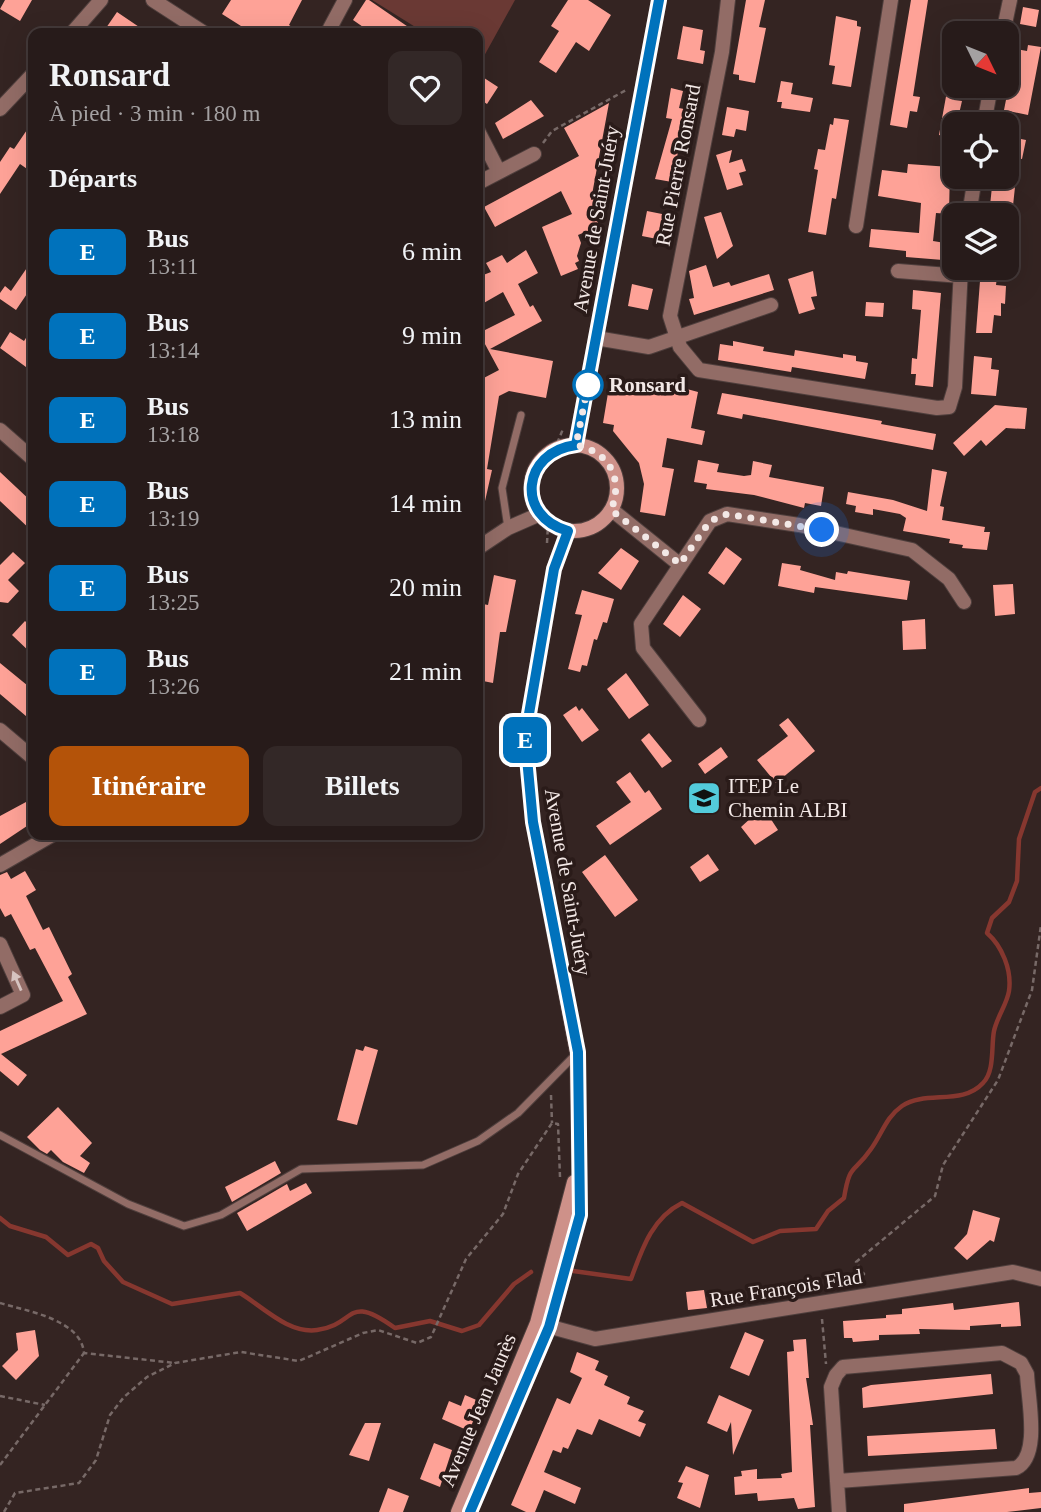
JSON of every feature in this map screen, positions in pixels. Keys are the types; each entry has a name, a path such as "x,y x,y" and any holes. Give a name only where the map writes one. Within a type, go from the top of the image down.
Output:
{"main road":[{"name":"Avenue de Saint-Juéry","path":"576,445 659,0"},
{"path":"576,445 590,448 603,456 612,467 617,496 611,510 593,527 568,531 548,522 540,514 531,488 540,463 562,447 576,445"},
{"name":"Avenue de Saint-Juéry","path":"543,1325 561,1260 580,1215 578,1052 533,822 525,737 554,569 568,531"},
{"name":"Avenue Jean Jaurès","path":"458,1512 543,1325"},
{"name":"Avenue Jean Jaurès","path":"470,1512 543,1325"}],"street":[{"path":"76,28 101,0"},
{"path":"153,0 196,28"},
{"path":"330,28 345,0"},
{"name":"Rue Pierre Ronsard","path":"677,336 670,316 722,52 727,0"},
{"path":"856,226 891,0"},
{"path":"1006,21 1010,0"},
{"path":"0,109 28,79"},
{"path":"483,141 499,172"},
{"path":"483,180 534,153"},
{"path":"898,271 942,272"},
{"path":"677,336 680,347 699,370 937,408 948,407 955,387 961,280"},
{"path":"596,338 649,347 771,305"},
{"path":"0,430 28,455"},
{"path":"611,510 680,564"},
{"path":"483,545 508,528 540,514"},
{"path":"699,720 643,648 641,624 710,521 727,514 799,525 912,551 949,579 964,602"},
{"path":"0,730 28,754"},
{"path":"0,865 43,840"},
{"path":"0,944 23,995 0,1007"},
{"name":"Rue François Flad","path":"543,1325 595,1339 821,1305 1013,1272 1041,1279"},
{"path":"838,1481 1016,1468 1029,1457 1032,1446 1027,1374 1021,1363 1002,1353 843,1367 831,1387 839,1512"}],"lane":[{"path":"508,528 502,488 521,415"},
{"path":"0,1135 128,1204 184,1226 222,1215 301,1169 423,1165 478,1141 518,1113 578,1052"}],"path":[{"path":"534,153 552,131 642,81"},
{"path":"864,1273 856,1262 935,1196 943,1165 998,1080 1032,990 1041,925"},
{"path":"84,1353 175,1363 241,1352 299,1361 363,1333 378,1330 417,1343 431,1337 466,1259 503,1214 518,1174 552,1123 550,1102 556,1074"},
{"path":"552,1123 558,1124 560,1179"},
{"path":"0,1303 52,1320 75,1333 83,1345 84,1353 0,1465"},
{"path":"821,1305 824,1357 836,1375"},
{"path":"4,1512 15,1493 79,1483 96,1460 110,1415 124,1397 147,1377 175,1363"},
{"path":"0,1396 45,1405"}],"shaded area":[{"path":"372,0 515,0 483,58 483,28 417,28"}],"building":[{"path":"5,0 32,0 20,21 0,9"},
{"path":"231,0 302,0 289,25 294,28 244,28 222,14"},
{"path":"366,0 369,0 410,28 365,28 353,20"},
{"path":"568,0 588,0 611,15 589,51 576,42 556,73 539,62 559,31 551,26"},
{"path":"746,0 765,0 759,27 766,28 755,83 739,80 739,75 733,74"},
{"path":"911,0 928,0 913,96 920,97 917,112 910,111 907,128 890,125"},
{"path":"1023,7 1039,10 1036,27 1020,24"},
{"path":"117,12 141,28 106,28"},
{"path":"836,16 857,21 857,26 861,27 851,87 832,84 835,66 829,65"},
{"path":"683,26 703,30 700,50 705,51 703,64 677,59"},
{"path":"1028,45 1041,47 1028,115 1004,110 1006,98 1019,98 1019,50 1027,51"},
{"path":"483,77 498,87 487,104 483,101"},
{"path":"781,81 793,83 791,94 813,98 810,112 781,108 782,102 777,102"},
{"path":"671,88 683,91 679,108 694,111 690,134 682,132 672,182 655,179 672,119 666,118"},
{"path":"946,98 962,101 959,112 943,112"},
{"path":"531,100 544,116 503,139 495,123"},
{"path":"609,103 591,200 603,195 597,227 578,235 581,243 577,256 579,261 575,263 578,269 561,276 542,227 572,214 561,191 495,227 484,207 579,156 564,128"},
{"path":"727,107 749,111 746,131 736,129 734,137 722,135"},
{"path":"834,118 849,120 836,199 832,198 826,235 808,232 818,170 814,169 818,149 825,150 830,124 833,125"},
{"path":"28,128 28,170 20,164 0,194 0,162 10,147 14,149"},
{"path":"1019,139 1026,140 1022,159 1019,158"},
{"path":"732,150 729,163 742,159 746,171 739,173 743,185 727,190 716,155"},
{"path":"908,164 942,166 942,189 950,189 949,203 942,203 942,213 936,213 933,241 942,242 942,260 906,257 906,251 869,247 871,229 919,233 921,203 878,196 882,170 907,173"},
{"path":"992,189 1015,189 1013,203 990,203"},
{"path":"647,211 667,215 662,240 642,236"},
{"path":"721,212 733,246 717,259 704,217"},
{"path":"526,250 538,273 518,284 530,307 533,305 542,321 490,349 553,361 546,398 509,391 499,396 487,469 492,470 483,510 483,378 499,370 483,340 483,331 515,315 503,292 483,303 483,275 491,272 486,263 502,255 507,263"},
{"path":"706,265 713,287 729,282 731,286 769,274 774,290 694,315 689,299 694,298 689,271"},
{"path":"28,266 28,292 16,310 0,299 0,293 5,286 11,291"},
{"path":"813,271 817,296 811,297 815,309 799,314 788,279"},
{"path":"980,280 997,280 996,285 1006,286 1005,304 1001,303 1001,316 994,315 992,333 976,333"},
{"path":"632,284 653,289 648,310 628,306"},
{"path":"913,290 941,293 933,387 915,385 916,374 911,374 912,358 917,359 921,310 912,309"},
{"path":"866,302 884,303 883,317 865,316"},
{"path":"10,332 24,341 28,335 26,367 0,348"},
{"path":"733,341 764,347 763,351 794,356 795,350 843,358 843,354 856,356 856,361 868,363 865,379 792,367 791,372 718,360 720,344 733,346"},
{"path":"974,356 992,358 991,369 999,370 996,396 971,394"},
{"path":"614,382 655,391 656,385 664,386 665,383 698,392 691,428 705,431 702,445 667,438 662,467 674,469 665,516 640,512 644,484 639,463 613,431 614,425 603,423 608,393 612,393"},
{"path":"722,393 882,421 881,424 936,434 933,450 743,414 742,419 717,414"},
{"path":"995,405 1027,408 1025,429 1006,428 986,446 981,440 964,456 953,443"},
{"path":"698,460 719,464 717,472 744,476 751,475 753,461 772,465 769,477 824,487 821,506 805,503 804,508 754,495 706,489 707,484 694,482"},
{"path":"932,469 947,472 940,506 944,507 942,520 985,527 984,532 990,532 987,550 962,548 963,545 949,543 950,539 903,531 906,518 900,514 873,509 873,515 855,512 856,506 846,504 848,492 893,500 927,511"},
{"path":"0,472 28,498 28,527 0,501"},
{"path":"726,547 742,559 724,585 708,573"},
{"path":"621,548 639,561 621,590 598,573"},
{"path":"13,552 25,563 8,580 19,591 8,603 0,602 0,565"},
{"path":"782,563 801,566 800,570 835,580 836,572 847,574 848,571 910,581 907,600 815,587 814,593 778,586"},
{"path":"494,575 516,580 506,632 500,632 493,683 483,681 483,604 488,605"},
{"path":"1013,584 1015,614 995,616 993,585"},
{"path":"582,590 614,599 607,623 603,622 597,640 594,639 587,666 582,665 580,672 568,669 582,615 575,614"},
{"path":"683,595 701,609 680,637 663,624"},
{"path":"925,619 926,649 903,650 902,621"},
{"path":"25,621 28,624 28,650 12,635"},
{"path":"0,663 28,686 28,718 0,694"},
{"path":"626,673 649,705 629,719 607,689"},
{"path":"576,706 579,711 582,708 599,730 582,742 563,715"},
{"path":"788,718 815,751 776,783 757,760 788,736 779,725"},
{"path":"649,733 672,761 662,768 641,740"},
{"path":"721,747 728,757 705,774 698,764"},
{"path":"630,772 645,793 649,790 662,809 610,845 596,826 631,802 616,782"},
{"path":"26,802 28,825 0,844 0,816"},
{"path":"763,807 778,830 755,845 741,827"},
{"path":"708,854 719,870 700,882 690,867"},
{"path":"605,855 638,900 615,917 582,872"},
{"path":"25,871 36,890 26,896 43,930 49,927 72,974 68,977 87,1014 1,1054 27,1075 18,1086 0,1071 0,1031 63,1001 35,948 30,950 11,914 5,917 0,908 0,875 7,872 11,879"},
{"path":"365,1046 378,1050 357,1125 337,1120 356,1049 363,1051"},
{"path":"58,1107 92,1143 80,1156 90,1163 84,1173 63,1162 51,1150 47,1154 40,1150 27,1137"},
{"path":"275,1161 281,1173 232,1202 225,1187"},
{"path":"306,1183 312,1193 247,1231 237,1213 287,1184 290,1191"},
{"path":"973,1210 1000,1218 994,1242 990,1240 967,1260 954,1248 967,1234"},
{"path":"704,1290 707,1308 688,1310 686,1292"},
{"path":"1019,1302 1021,1326 1001,1327 1001,1324 970,1326 970,1330 919,1329 920,1334 879,1335 879,1340 853,1342 852,1338 844,1338 843,1321 886,1318 886,1315 902,1314 902,1309 953,1303 954,1310"},
{"path":"35,1330 39,1356 16,1380 2,1366 18,1350 16,1333"},
{"path":"745,1332 764,1340 749,1376 730,1368"},
{"path":"806,1339 809,1378 806,1378 813,1425 810,1425 815,1507 798,1509 794,1498 758,1501 757,1493 735,1495 734,1477 742,1476 741,1471 757,1469 757,1479 782,1478 781,1474 792,1472 787,1352 794,1351 793,1340"},
{"path":"577,1352 599,1361 595,1370 608,1376 604,1385 630,1397 627,1404 644,1411 638,1421 646,1424 640,1437 599,1419 592,1435 577,1429 568,1449 563,1447 561,1453 553,1450 544,1472 581,1488 575,1504 544,1490 535,1512 526,1512 511,1505 557,1398 570,1404 582,1378 570,1372"},
{"path":"991,1374 993,1394 863,1408 862,1388 871,1385"},
{"path":"465,1395 481,1402 469,1431 442,1419 449,1401 461,1406"},
{"path":"719,1395 752,1410 733,1455 731,1422 727,1432 707,1423"},
{"path":"365,1423 381,1423 369,1461 349,1455"},
{"path":"995,1429 997,1449 868,1456 867,1436"},
{"path":"434,1443 452,1450 440,1487 420,1479"},
{"path":"686,1466 709,1475 700,1508 677,1498 683,1483 678,1482"},
{"path":"388,1488 409,1496 403,1512 379,1512"},
{"path":"1029,1488 1029,1493 1041,1492 1041,1508 1007,1512 904,1512 904,1504"}],"waterway":[{"path":"566,1270 631,1279 649,1235 663,1217 682,1203 753,1242 780,1231 816,1229 828,1211 844,1198 850,1174 871,1149 897,1110 912,1101 965,1094 983,1083 992,1058 994,1031 1008,996 1010,983 1005,959 987,933 992,918 1009,902 1017,881 1019,839 1035,792 1041,788"},
{"path":"0,1218 10,1226 46,1237 68,1255 91,1244 98,1248 104,1261 123,1282 172,1304 240,1293 276,1318 306,1330 330,1327 359,1311 367,1312 395,1328 430,1321 462,1331 479,1325 514,1284 531,1272"}],"bus line":[{"name":"E","path":"470,1512 549,1327 580,1215 578,1052 533,822 525,737 554,569 568,531 548,522 540,514 531,488 540,463 550,453 562,447 576,445 659,0"}],"place":[{"name":"Ronsard","path":"588,385"},
{"name":"ITEP Le Chemin ALBI","path":"704,798"}],"route":[{"path":"588,385 589,380 576,445 590,448 603,456 612,467 617,481 617,496 611,510 680,564 710,521 727,514 822,530"}]}
